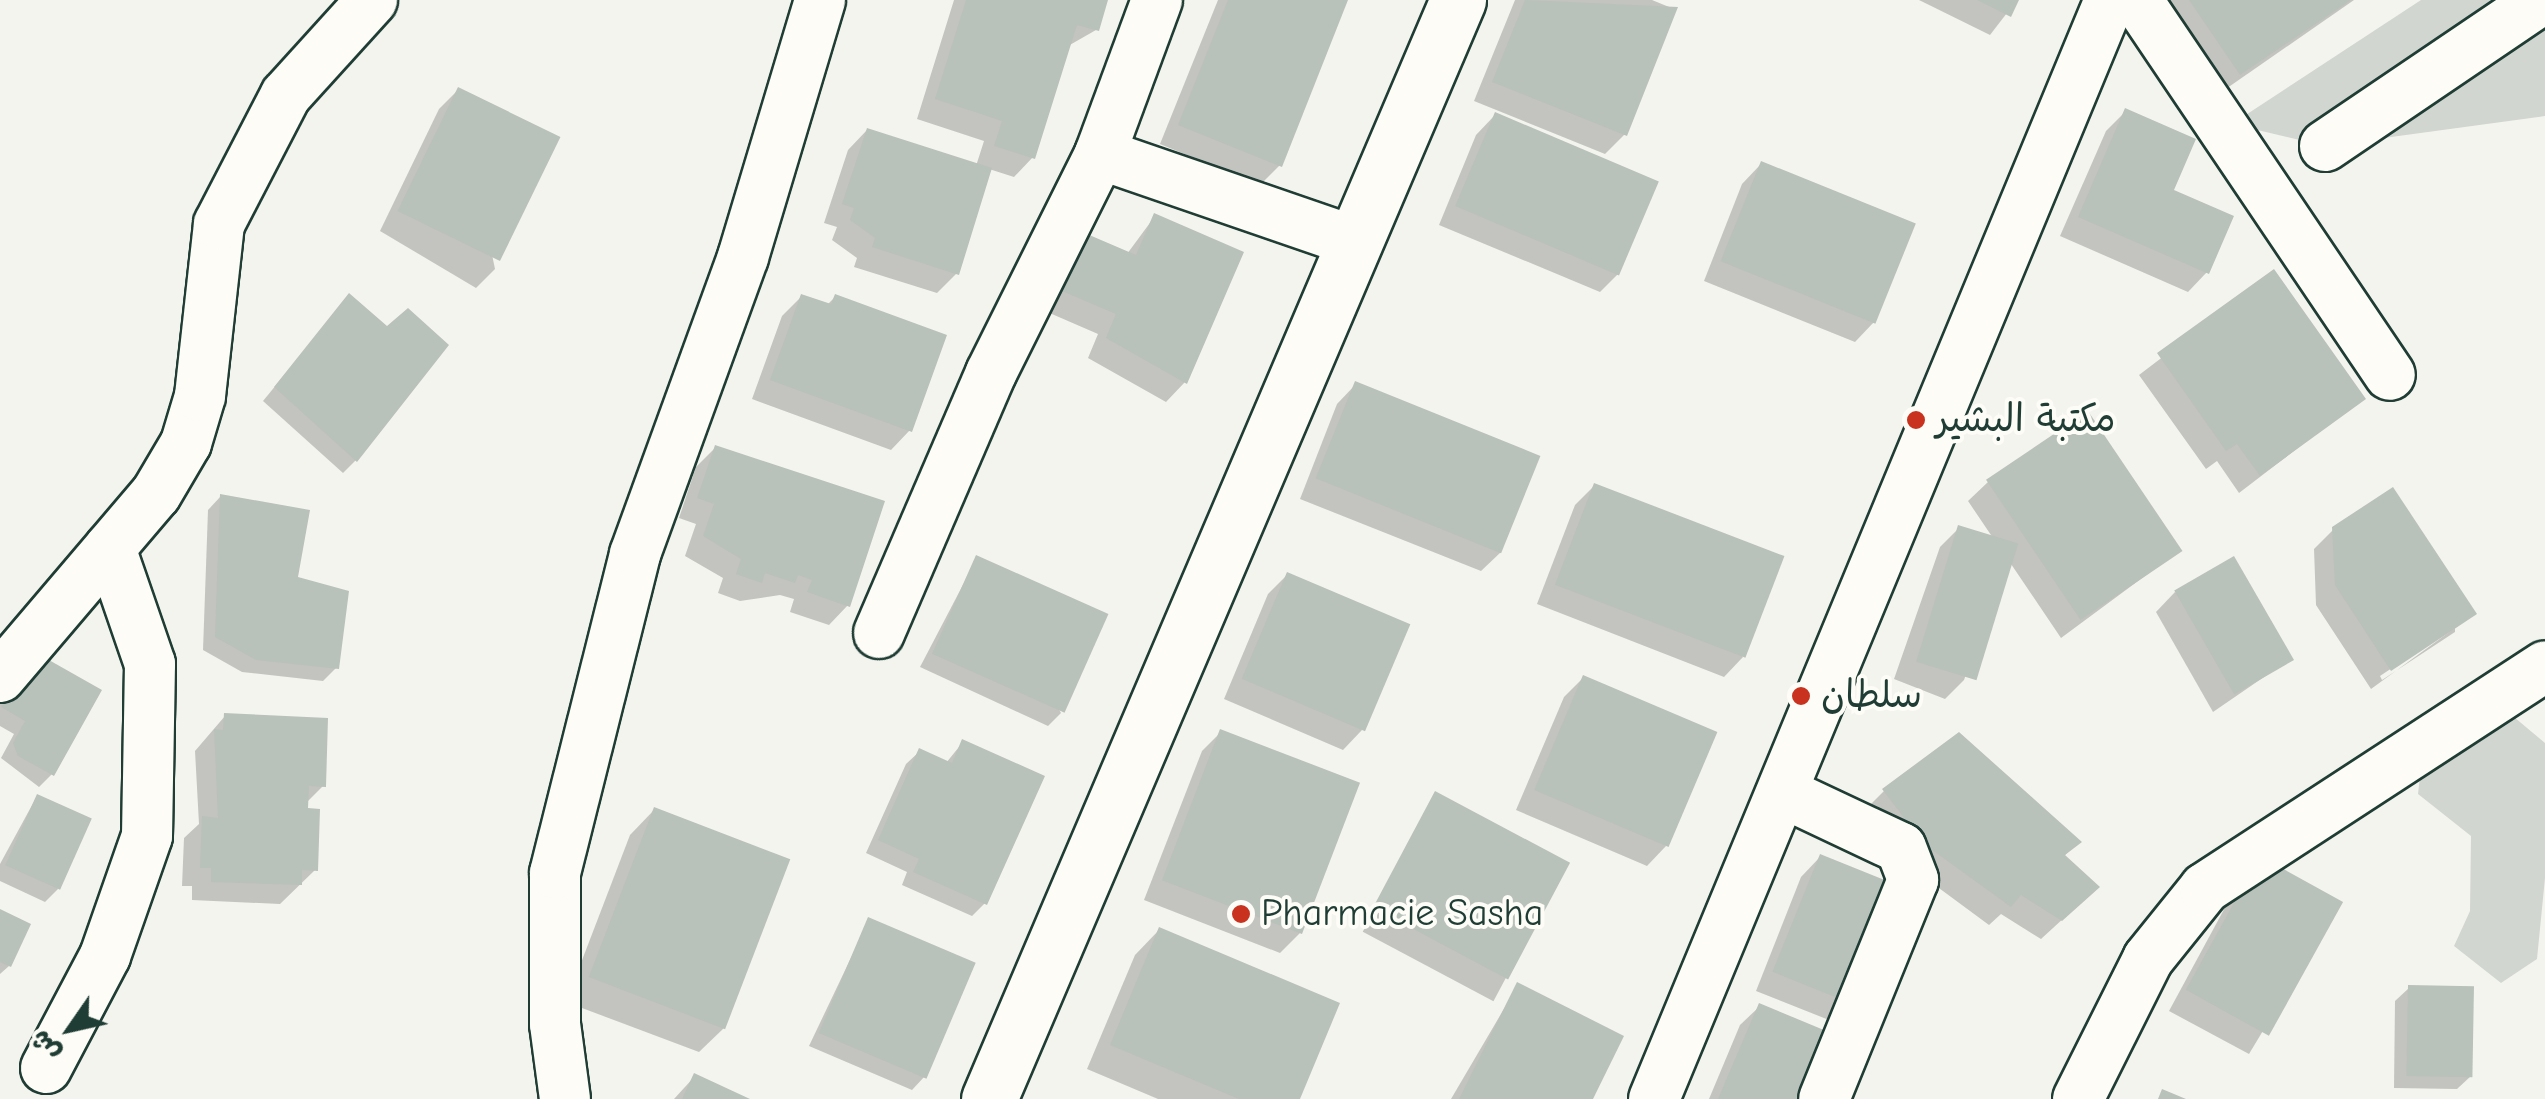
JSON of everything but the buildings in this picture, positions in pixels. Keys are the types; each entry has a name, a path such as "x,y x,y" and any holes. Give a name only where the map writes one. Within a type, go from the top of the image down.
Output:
{"main road":[{"path":"990,1099 1458,0"}],"street":[{"path":"0,676 110,548 186,443 200,396 220,224 286,95 372,0"},
{"path":"565,1099 555,873 635,554 743,257 820,0"},
{"path":"880,634 990,373 1100,154 1157,0"},
{"path":"1657,1098 2110,0"},
{"path":"2138,0 2390,375"},
{"path":"2325,146 2541,0"},
{"path":"1100,154 1353,241"},
{"path":"46,1068 104,956 147,836 150,664 110,548"},
{"path":"2078,1099 2148,959 2204,888 2545,666"},
{"path":"1784,793 1901,848 1913,880 1824,1099"}],"shaded area":[{"path":"2421,0 2545,0 2545,116 2325,146 2232,124"},
{"path":"2508,712 2545,743 2545,878 2537,959 2501,983 2454,946 2470,911 2471,836 2418,794 2421,767"}],"place":[{"name":"مكتبة البشير","path":"1916,420"},
{"name":"سلطان","path":"1801,696"},
{"name":"Pharmacie Sasha","path":"1241,914"}]}
